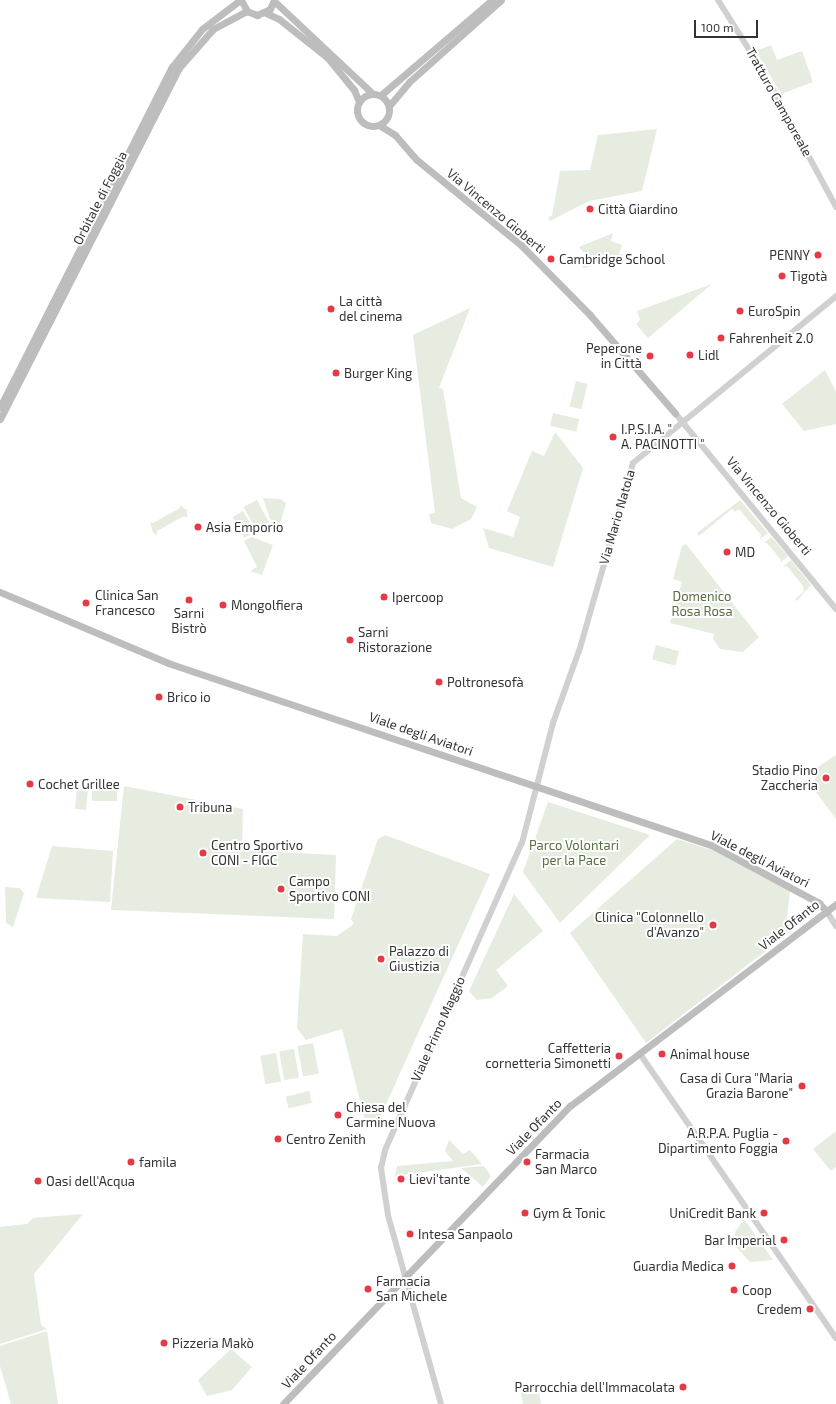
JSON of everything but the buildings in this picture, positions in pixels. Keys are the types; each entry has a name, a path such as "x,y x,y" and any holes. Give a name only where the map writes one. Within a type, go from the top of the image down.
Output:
{"main road":[{"path":"240,0 248,12 257,15 266,13 279,19 327,57 354,90 359,102 357,113 361,120 369,126 379,125 388,116 389,106 409,82 501,0"},
{"name":"Orbitale di Foggia","path":"0,407 172,67 202,29 240,0"},
{"path":"266,13 274,0 372,93 381,95 389,106"},
{"path":"381,95 492,0"},
{"name":"Orbitale di Foggia","path":"0,419 181,64 214,29 248,12"},
{"path":"359,102 372,93"},
{"name":"Via Vincenzo Gioberti","path":"388,116 395,134 417,160 522,246 590,314 675,413"},
{"name":"Via Vincenzo Gioberti","path":"379,125 395,134"},
{"name":"Viale degli Aviatori","path":"0,592 168,663 711,845 819,903 827,912"},
{"name":"Viale Ofanto","path":"284,1404 570,1106 836,904"}],"street":[{"name":"Tratturo Camporeale","path":"718,0 765,75 836,207"},
{"name":"Via Mario Natola","path":"537,786 553,723 580,648 630,470 642,454 824,304 836,296"},
{"path":"824,304 836,302"},
{"name":"Via Vincenzo Gioberti","path":"675,413 836,609"},
{"name":"Viale Primo Maggio","path":"441,1404 405,1277 382,1185 385,1150 522,843 537,786"},
{"path":"827,912 836,926"},
{"path":"640,1054 836,1338"}],"green space":[{"path":"771,45 777,60 802,51 813,82 781,94 756,51"},
{"path":"657,129 642,191 589,201 550,221 548,217 552,216 560,171 590,170 598,135"},
{"path":"613,233 611,241 622,245 619,254 624,255 584,268 580,264 588,257 579,247"},
{"path":"712,284 648,338 636,324 640,320 637,311"},
{"path":"470,308 439,388 443,389 461,498 477,507 471,519 452,529 431,523 429,514 435,513 413,335"},
{"path":"825,370 836,392 836,424 804,431 782,404"},
{"path":"576,381 588,384 581,409 570,406"},
{"path":"553,413 579,419 576,432 550,426"},
{"path":"555,432 583,468 553,567 489,548 483,528 513,537 520,517 507,511 532,451 544,456"},
{"path":"263,498 280,499 286,503 280,524 270,519"},
{"path":"257,500 269,523 256,530 244,507"},
{"path":"740,500 768,533 760,539 761,535 739,509 735,512 732,509 699,536 697,533"},
{"path":"179,505 187,510 187,518 184,516 157,531 157,535 153,533 150,522 153,523 180,508"},
{"path":"243,511 255,532 245,538 233,517"},
{"path":"252,537 273,545 262,575 250,571 257,567 244,541"},
{"path":"771,537 788,556 780,563 781,560 767,543 764,543"},
{"name":"Domenico Rosa Rosa","path":"686,544 759,637 743,652 720,649 713,639 714,634 670,623 682,582 673,579 682,546"},
{"path":"791,560 811,585 797,601 795,599 804,592 803,586 787,566 783,567"},
{"path":"656,645 679,651 675,666 652,659"},
{"name":"Stadio Pino Zaccheria","path":"836,755 836,819 813,788 818,767"},
{"name":"Centro Sportivo CONI - FIGC","path":"124,786 243,809 242,850 336,855 334,919 111,910"},
{"path":"77,787 88,788 86,810 75,809"},
{"path":"92,789 117,789 117,801 92,801"},
{"name":"Parco Volontari per la Pace","path":"548,802 650,835 560,923 523,872"},
{"path":"385,835 490,874 378,1122 366,1125 342,1029 306,1040 297,1028 303,934 337,936 354,924 351,919 378,839"},
{"path":"677,839 715,851 790,891 787,918 793,930 646,1043 570,933"},
{"path":"52,846 113,851 110,902 36,898"},
{"path":"5,887 19,888 24,893 13,927 6,923"},
{"path":"514,894 543,931 496,970 508,986 492,998 477,1000 469,991"},
{"path":"313,1043 319,1073 303,1076 297,1046"},
{"path":"294,1049 299,1078 284,1080 279,1052"},
{"path":"276,1053 281,1082 265,1084 260,1056"},
{"path":"309,1091 312,1103 289,1108 286,1097"},
{"path":"836,1131 836,1167 831,1171 813,1149"},
{"path":"449,1140 463,1154 470,1150 482,1164 395,1176 397,1166 453,1161 445,1151"},
{"path":"484,1166 491,1176 483,1187 461,1168"},
{"path":"83,1214 34,1274 41,1325 47,1329 0,1344 0,1227 27,1224 33,1218"},
{"path":"744,1219 773,1260 750,1262 735,1246 735,1232"},
{"path":"47,1331 58,1404 11,1404 0,1366 0,1346"},
{"path":"231,1349 252,1367 232,1390 207,1396 198,1380"},
{"path":"538,1385 541,1404 523,1404 520,1388"}],"place":[{"name":"Città Giardino","path":"590,209"},
{"name":"PENNY","path":"818,255"},
{"name":"Cambridge School","path":"551,259"},
{"name":"Tigotà","path":"782,276"},
{"name":"La città del cinema","path":"331,309"},
{"name":"EuroSpin","path":"740,311"},
{"name":"Fahrenheit 2.0","path":"721,338"},
{"name":"Lidl","path":"690,355"},
{"name":"Peperone in Città","path":"650,356"},
{"name":"Burger King","path":"336,373"},
{"name":"I.P.S.I.A. \" A. PACINOTTI \"","path":"613,437"},
{"name":"Asia Emporio","path":"198,527"},
{"name":"MD","path":"727,552"},
{"name":"Ipercoop","path":"384,597"},
{"name":"Sarni Bistrò","path":"189,600"},
{"name":"Clinica San Francesco","path":"86,603"},
{"name":"Mongolfiera","path":"223,605"},
{"name":"Sarni Ristorazione","path":"350,640"},
{"name":"Poltronesofà","path":"439,682"},
{"name":"Brico io","path":"159,697"},
{"name":"Stadio Pino Zaccheria","path":"826,778"},
{"name":"Cochet Grillee","path":"30,784"},
{"name":"Tribuna","path":"180,807"},
{"name":"Centro Sportivo CONI - FIGC","path":"203,853"},
{"name":"Campo Sportivo CONI","path":"281,889"},
{"name":"Clinica \"Colonnello d'Avanzo\"","path":"713,925"},
{"name":"Palazzo di Giustizia","path":"381,959"},
{"name":"Animal house","path":"662,1054"},
{"name":"Caffetteria cornetteria Simonetti","path":"619,1056"},
{"name":"Casa di Cura \"Maria Grazia Barone\"","path":"802,1086"},
{"name":"Chiesa del Carmine Nuova","path":"338,1115"},
{"name":"Centro Zenith","path":"278,1139"},
{"name":"A.R.P.A. Puglia - Dipartimento Foggia","path":"786,1141"},
{"name":"famila","path":"131,1162"},
{"name":"Farmacia San Marco","path":"527,1162"},
{"name":"Lievi'tante","path":"401,1179"},
{"name":"Oasi dell'Acqua","path":"38,1181"},
{"name":"Gym & Tonic","path":"525,1213"},
{"name":"UniCredit Bank","path":"764,1213"},
{"name":"Intesa Sanpaolo","path":"410,1234"},
{"name":"Bar Imperial","path":"784,1240"},
{"name":"Guardia Medica","path":"732,1266"},
{"name":"Farmacia San Michele","path":"368,1289"},
{"name":"Coop","path":"734,1290"},
{"name":"Credem","path":"810,1309"},
{"name":"Pizzeria Makò","path":"164,1343"},
{"name":"Parrocchia dell'Immacolata","path":"683,1387"}]}
